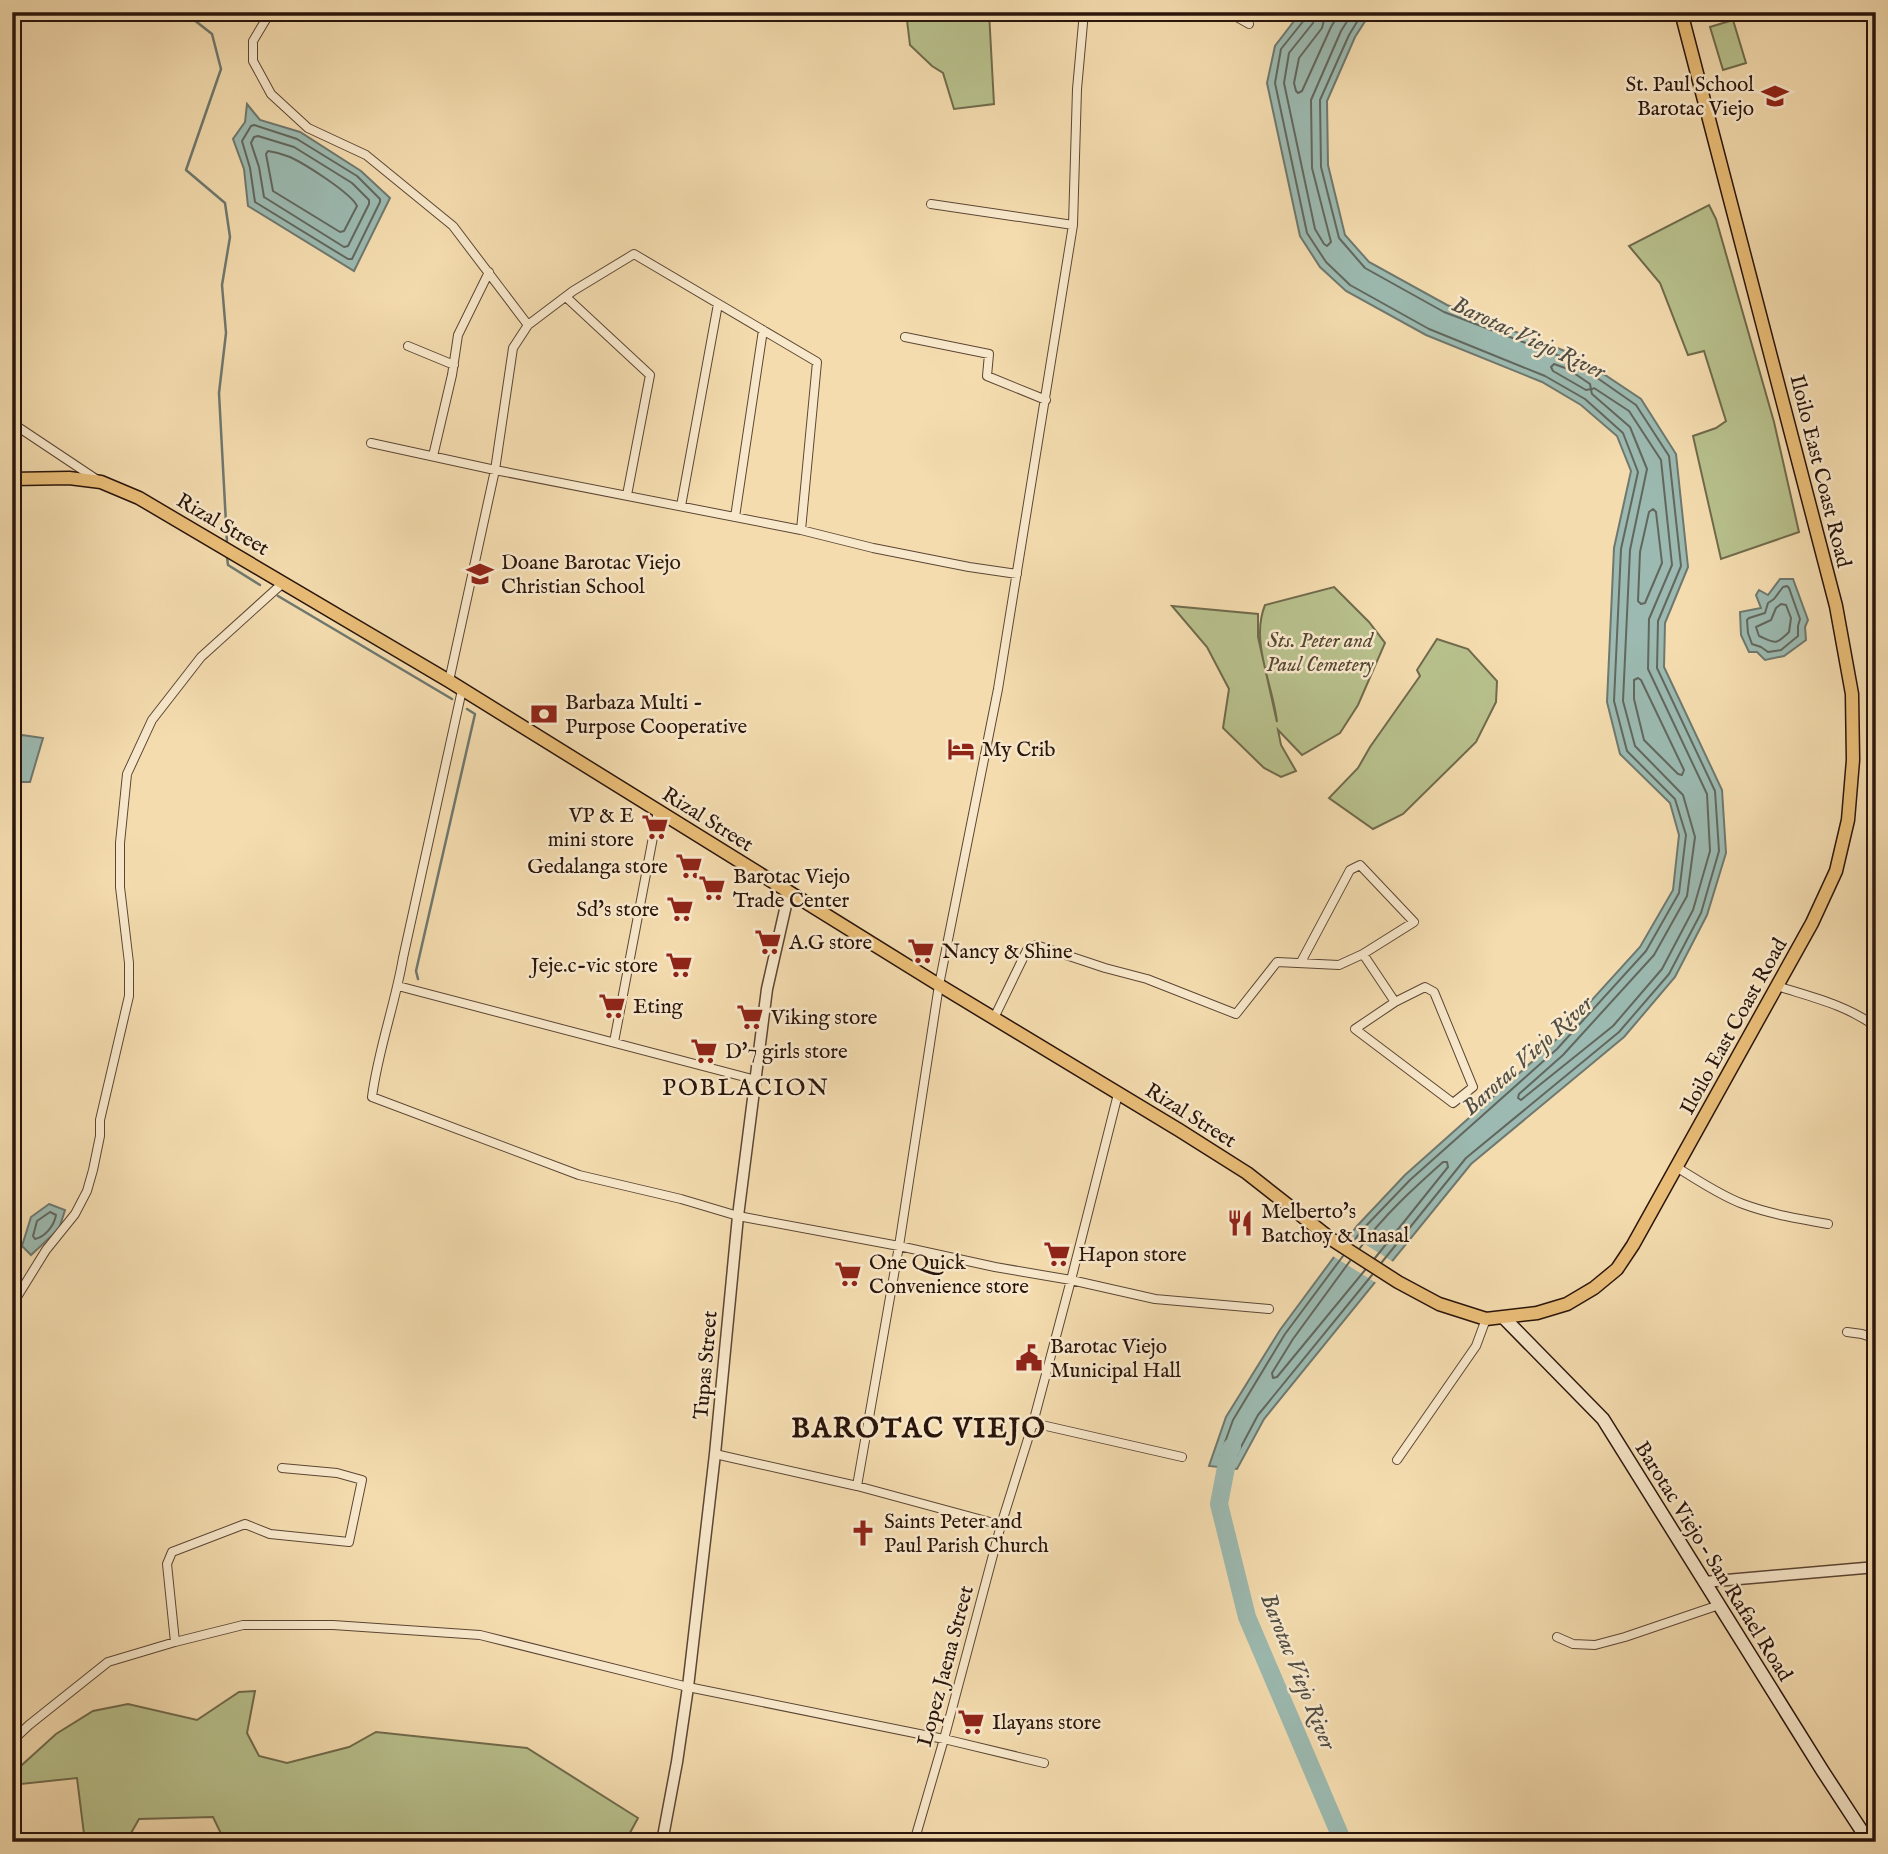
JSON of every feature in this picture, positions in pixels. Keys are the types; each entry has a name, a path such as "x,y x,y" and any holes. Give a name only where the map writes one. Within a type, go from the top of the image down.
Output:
{"main road":[{"name":"Iloilo East Coast Road","path":"1504,1318 1537,1313 1567,1304 1594,1288 1617,1269 1633,1245 1812,923 1836,870 1848,820 1852,772 1852,694 1836,606 1681,12"},
{"path":"12,479 69,478 101,482"},
{"name":"Rizal Street","path":"101,482 139,498 449,681 1247,1173 1331,1239 1398,1282 1439,1304 1486,1319 1504,1318"},
{"name":"Barotac Viejo – San Rafael Road","path":"1504,1318 1603,1419 1822,1770 1870,1842"}],"street":[{"path":"273,12 253,41 253,61 271,94 308,128 366,155 453,226 528,325"},
{"path":"857,1486 899,1246 939,985 998,689 1073,225 1077,89 1084,12"},
{"path":"1228,12 1249,24"},
{"path":"931,204 1073,225"},
{"path":"449,681 495,470 513,348 528,325 566,297 634,254 817,362 802,530"},
{"path":"433,456 454,365 458,335 489,272"},
{"path":"566,297 650,375 627,495"},
{"path":"681,506 718,304"},
{"path":"735,517 763,330"},
{"path":"905,337 989,354 987,376 1046,400"},
{"path":"408,346 454,365"},
{"path":"12,423 101,482"},
{"path":"371,443 802,530 873,548 1017,574"},
{"path":"12,1304 46,1250 75,1214 93,1170 100,1136 100,1119 128,996 129,963 120,887 120,843 127,774 152,720 201,657 284,582"},
{"path":"462,690 398,986 374,1076 372,1097 579,1175 681,1199 738,1216 1071,1280 1155,1299 1269,1309"},
{"path":"614,1042 659,811"},
{"path":"994,1018 1027,950 1036,945 1147,979 1236,1014 1277,962 1339,965 1363,954 1414,922 1360,865 1350,870 1301,962"},
{"name":"Tupas Street","path":"662,1842 688,1687 716,1454 738,1216 767,989 789,892"},
{"path":"1363,954 1395,1002"},
{"path":"398,986 756,1080"},
{"path":"1425,986 1434,992 1473,1087 1453,1103 1354,1029 1395,1002 1425,986"},
{"path":"1777,986 1834,1004 1860,1015 1876,1027"},
{"name":"Lopez Jaena Street","path":"914,1842 1001,1525 1033,1423 1118,1094"},
{"path":"1676,1167 1741,1203 1773,1214 1828,1224"},
{"path":"1397,1460 1476,1346 1486,1319"},
{"path":"1847,1332 1876,1339"},
{"path":"1033,1423 1182,1457"},
{"path":"716,1454 857,1486 1001,1525"},
{"path":"175,1642 167,1563 172,1552 246,1524 270,1534 349,1542 362,1480 337,1473 282,1468"},
{"path":"1704,1583 1876,1567"},
{"path":"1557,1637 1573,1644 1595,1645 1720,1605"},
{"path":"12,1741 108,1662 243,1625 333,1625 480,1635 688,1687 1044,1763"}],"green space":[{"path":"906,12 989,12 994,104 954,109 943,73 910,45"},
{"path":"1733,20 1746,63 1723,70 1710,27"},
{"path":"1709,205 1716,219 1774,422 1799,532 1721,559 1693,436 1716,428 1726,421 1704,351 1688,355 1660,283 1629,246"},
{"name":"Sts. Peter and Paul Cemetery","path":"1334,587 1369,622 1385,643 1358,705 1340,733 1302,755 1278,730 1281,745 1296,771 1281,777 1264,768 1223,728 1229,689 1207,647 1172,606 1258,614 1258,637 1264,662 1260,634 1265,605"},
{"path":"1437,639 1468,649 1497,681 1496,702 1476,742 1403,814 1373,829 1329,798 1358,768 1420,676 1417,670"},
{"path":"255,1691 247,1733 259,1756 287,1763 349,1747 376,1732 527,1748 638,1818 625,1842 225,1842 213,1817 139,1819 126,1842 85,1842 77,1778 12,1785 12,1774 56,1734 93,1711 128,1704 197,1720 239,1692"}],"water":[{"path":"1301,12 1371,12 1355,37 1327,101 1328,165 1345,235 1369,262 1447,305 1575,355 1641,399 1676,454 1688,567 1665,623 1664,667 1722,790 1726,853 1707,915 1675,977 1624,1037 1471,1164 1264,1419 1237,1469 1209,1466 1226,1417 1280,1330 1357,1226 1405,1175 1552,1044 1640,947 1673,890 1679,835 1670,803 1620,754 1607,702 1614,548 1631,471 1617,436 1581,405 1542,382 1426,335 1346,291 1320,267 1300,236 1267,83 1275,46"},
{"path":"247,104 260,120 300,132 361,171 390,198 354,271 248,206 244,169 233,139 245,122"},
{"path":"1780,579 1793,579 1808,620 1805,627 1806,640 1784,656 1765,660 1757,652 1749,652 1741,635 1740,612 1761,608 1756,595 1759,590 1768,595"},
{"path":"22,735 43,738 30,782 12,782 12,746"},
{"path":"49,1204 65,1210 59,1229 31,1255 22,1246 31,1217"}],"pier":[{"path":"1347,1233 1395,1263 1378,1284 1331,1255"}],"waterway":[{"path":"184,12 212,34 221,69 186,170 225,203 230,237 222,285 226,333 219,393 227,542"},
{"path":"227,557 228,565 260,585"},
{"path":"278,596 452,699"},
{"path":"418,979 416,971 475,714 467,709"},
{"name":"Barotac Viejo River","path":"1232,1447 1219,1504 1247,1617 1343,1842"}],"place":[{"name":"St. Paul School Barotac Viejo","path":"1775,96"},
{"name":"Doane Barotac Viejo Christian School","path":"480,574"},
{"name":"Barbaza Multi - Purpose Cooperative","path":"544,714"},
{"name":"My Crib","path":"961,749"},
{"name":"VP & E mini store","path":"655,827"},
{"name":"Gedalanga store","path":"689,866"},
{"name":"Barotac Viejo Trade Center","path":"712,888"},
{"name":"Sd's store","path":"680,909"},
{"name":"A.G store","path":"768,942"},
{"name":"Nancy & Shine","path":"921,951"},
{"name":"Jeje.c-vic store","path":"679,965"},
{"name":"Eting","path":"612,1006"},
{"name":"Viking store","path":"750,1017"},
{"name":"D'7 girls store","path":"704,1051"},
{"name":"Melberto's Batchoy & Inasal","path":"1240,1223"},
{"name":"Hapon store","path":"1057,1254"},
{"name":"One Quick Convenience store","path":"848,1274"},
{"name":"Barotac Viejo Municipal Hall","path":"1029,1358"},
{"name":"Saints Peter and Paul Parish Church","path":"863,1533"},
{"name":"Ilayans store","path":"971,1722"}],"district":[{"name":"POBLACION","path":"746,1087"},
{"name":"BAROTAC VIEJO","path":"919,1427"}]}
